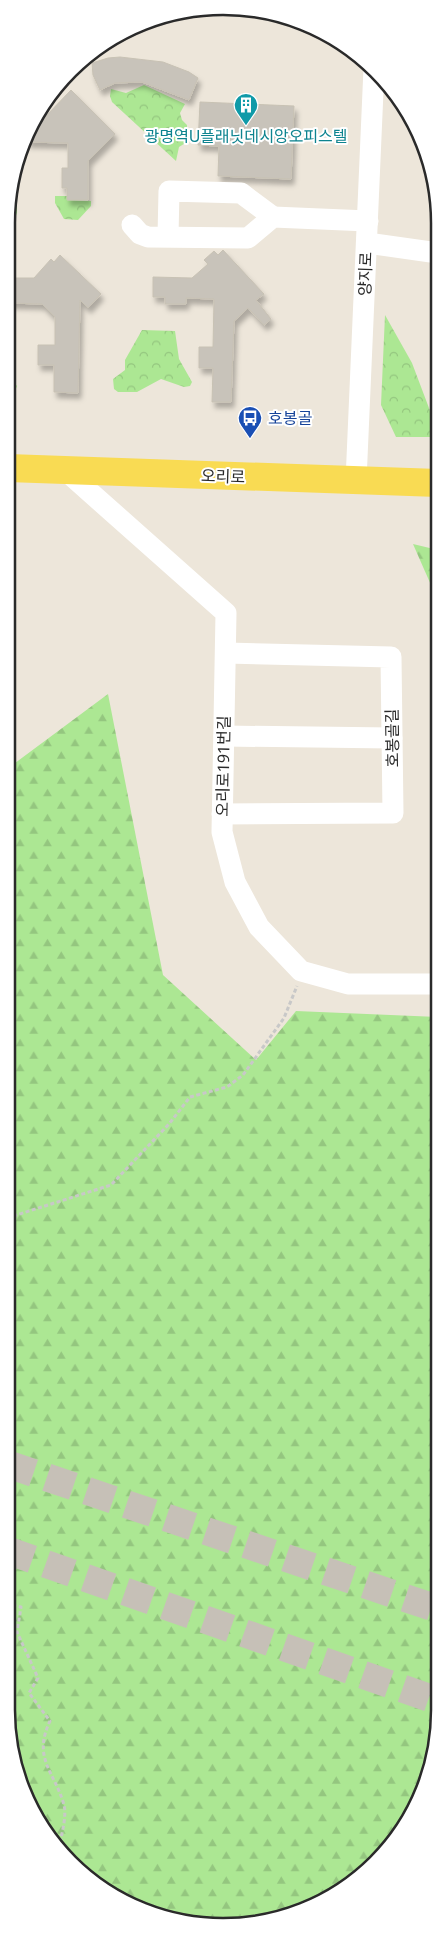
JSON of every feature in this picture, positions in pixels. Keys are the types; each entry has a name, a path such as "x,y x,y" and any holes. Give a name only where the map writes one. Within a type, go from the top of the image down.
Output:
{"main road":[{"name":"오리로","path":"15,468 431,483"}],"street":[{"name":"양지로","path":"356,480 375,81"},
{"path":"168,236 169,191 241,193 273,217 368,221"},
{"path":"132,225 140,234 148,237 248,238 273,217"},
{"path":"367,243 431,252"},
{"name":"오리로191번길","path":"66,470 226,613 222,832 235,882 259,927 301,971 348,984 431,984"},
{"name":"호봉골길","path":"222,814 393,813 392,657 226,653"},
{"path":"224,736 392,738"}],"path":[{"path":"15,1215 111,1185 169,1124 190,1097 227,1087 243,1074 284,1018 300,980 296,967"},
{"path":"15,1606 21,1607 17,1632 38,1678 29,1693 50,1721 45,1732 43,1755 64,1807 60,1839"}],"green space":[{"path":"144,85 185,104 180,113 182,120 187,125 187,142 179,147 176,161 112,102 110,96 111,89 126,93"},
{"path":"55,196 67,196 67,200 91,201 91,206 78,220 64,219 55,203"},
{"path":"16,202 17,204 15,218"},
{"path":"385,315 412,363 431,413 431,437 396,437 381,405"},
{"path":"142,330 175,331 179,359 192,382 190,386 184,387 161,379 137,392 118,392 114,389 113,379 125,370 125,360"},
{"path":"413,544 431,548 431,585"},
{"path":"108,694 163,975 256,1060 296,1011 431,1017 431,1724 427,1751 420,1777 410,1802 388,1837 370,1857 339,1883 315,1897 290,1907 264,1914 237,1918 209,1918 182,1914 143,1902 107,1883 76,1857 50,1826 31,1790 19,1751 15,1724 15,763"}],"building":[{"path":"120,57 163,62 189,72 198,78 189,100 142,82 115,83 100,90 93,75 92,63 108,58"},
{"path":"71,90 115,134 88,161 88,200 67,200 67,188 62,188 62,168 68,168 68,143 31,142 45,117"},
{"name":"광명역U플래닛데시앙오피스텔","path":"200,102 294,106 291,179 218,176 219,146 198,145"},
{"path":"223,250 264,294 256,300 271,319 264,325 248,308 234,321 231,402 212,402 213,368 199,368 199,347 213,347 214,299 186,298 186,304 165,304 165,297 153,297 153,277 192,278 208,264 204,260 214,251 218,255"},
{"path":"60,255 101,294 88,308 80,300 78,393 54,392 54,365 38,365 38,345 55,345 55,317 42,304 15,303 15,278 34,278 51,259 54,262"}],"tunnel":[{"path":"15,1467 431,1607"},
{"path":"15,1553 431,1699"}],"place":[{"name":"광명역U플래닛데시앙오피스텔","path":"246,126"},
{"name":"호봉골","path":"250,439"}]}
